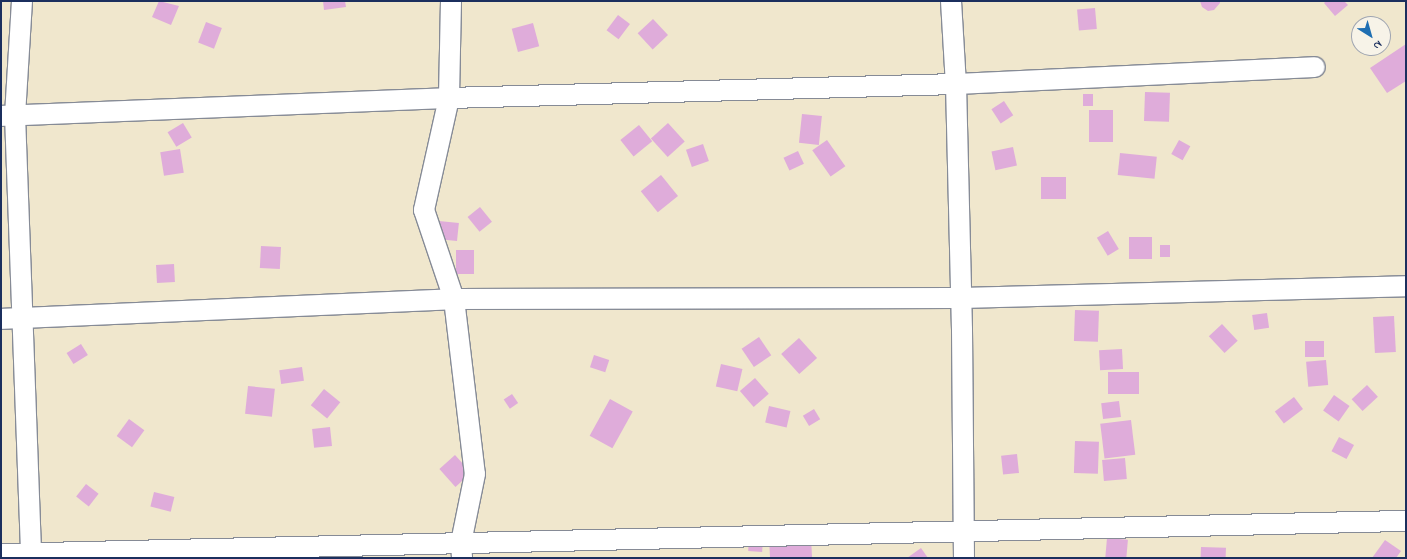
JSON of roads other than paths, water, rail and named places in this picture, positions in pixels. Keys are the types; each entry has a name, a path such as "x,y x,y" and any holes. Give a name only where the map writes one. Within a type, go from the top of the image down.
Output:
{"street":[{"path":"22,1 8,116 22,318 30,556"},
{"path":"451,1 449,98 424,210 454,299 475,474 462,551"},
{"path":"951,1 956,84 961,298 964,558"},
{"path":"8,116 449,98 956,84 1315,67"},
{"path":"1,319 454,299 961,298 1406,286"},
{"path":"1,554 30,556 462,551 964,532 1406,521"}]}
